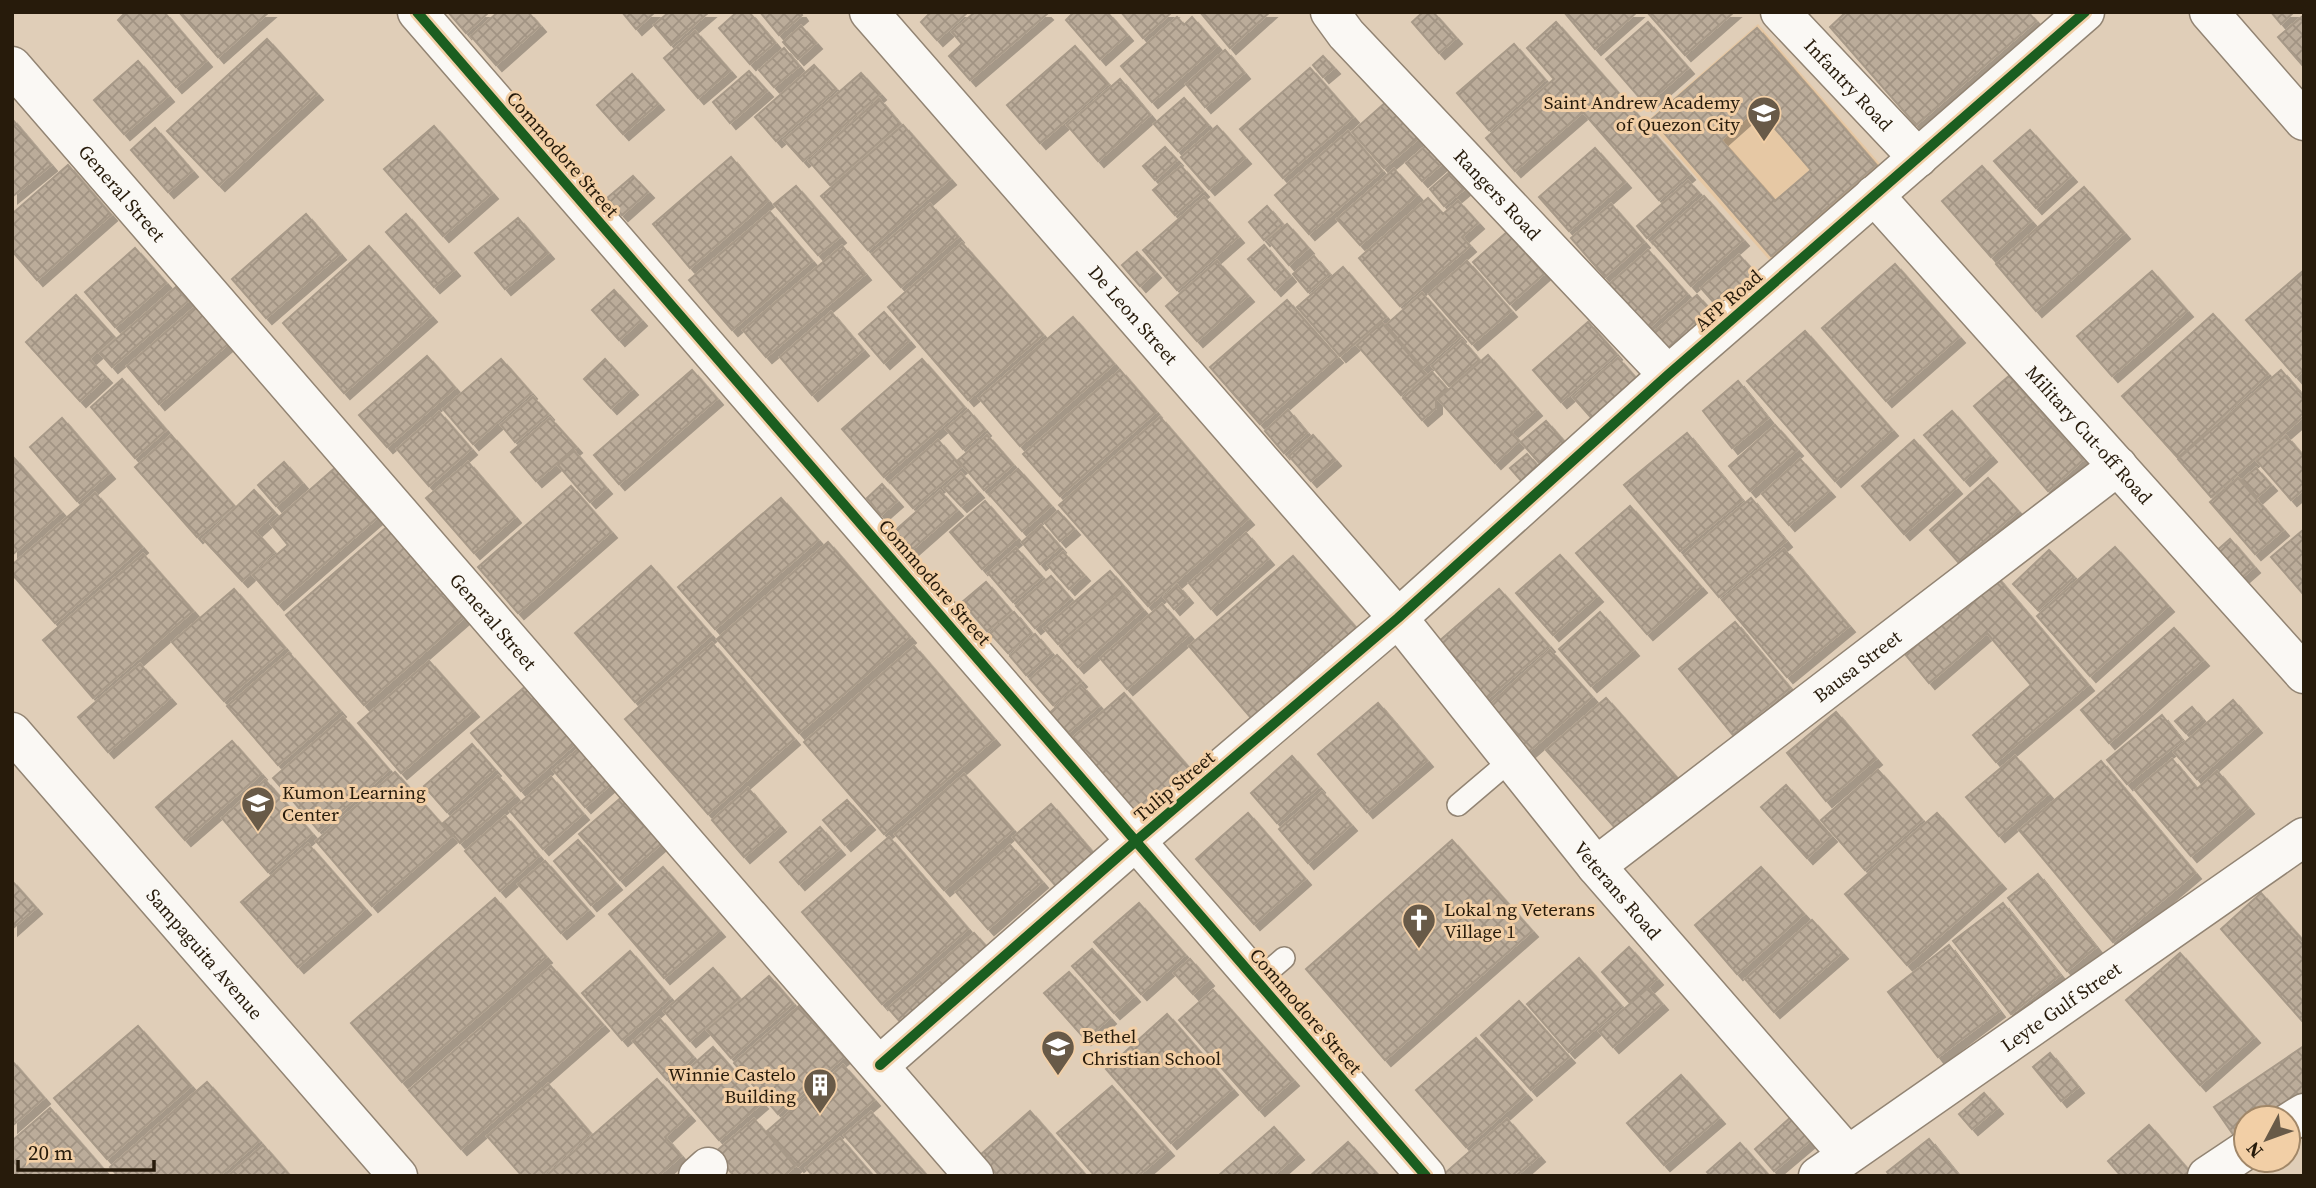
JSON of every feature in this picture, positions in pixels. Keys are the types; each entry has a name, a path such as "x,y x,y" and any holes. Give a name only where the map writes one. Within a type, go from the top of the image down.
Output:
{"street":[{"name":"Commodore Street","path":"417,12 1136,841 1271,970 1426,1176"},
{"name":"De Leon Street","path":"869,12 1398,618"},
{"name":"Rangers Road","path":"1330,12 1346,34 1668,375"},
{"name":"Infantry Road","path":"1780,12 1918,158"},
{"name":"AFP Road","path":"1398,618 1668,375 2085,12"},
{"path":"2209,12 2304,121"},
{"name":"General Street","path":"12,66 974,1176"},
{"name":"Military Cut-off Road","path":"1874,195 2304,674"},
{"name":"Bausa Street","path":"1596,866 2118,466"},
{"name":"Tulip Street","path":"880,1065 1136,841 1398,618"},
{"name":"Veterans Road","path":"1398,618 1833,1165"},
{"name":"Sampaguita Avenue","path":"12,732 398,1176"},
{"name":"Leyte Gulf Street","path":"1833,1165 2304,837"},
{"path":"2207,1176 2232,1159"}],"lane":[{"path":"1458,805 1512,759"}],"shaded area":[{"name":"Saint Andrew Academy of Quezon City","path":"1758,24 1881,165 1771,262 1647,121"}],"building":[{"path":"126,12 164,12 206,61 176,87 118,20"},
{"path":"179,12 269,12 218,57"},
{"path":"448,12 489,12 466,33"},
{"path":"498,12 528,12 540,26 496,65 471,36"},
{"path":"622,12 655,12 636,29"},
{"path":"669,12 709,12 671,45 654,25"},
{"path":"737,12 749,12 775,43 750,64 719,28"},
{"path":"760,12 800,12 802,15 779,35"},
{"path":"931,12 968,12 937,40 921,22"},
{"path":"975,12 1047,14 970,80 949,56 962,44 952,32"},
{"path":"1074,12 1107,12 1127,35 1100,59 1066,20"},
{"path":"1121,12 1172,12 1143,38"},
{"path":"1200,12 1270,12 1230,48"},
{"path":"1423,12 1433,12 1456,38 1439,53 1412,22"},
{"path":"1564,12 1637,12 1595,49"},
{"path":"1647,12 1734,12 1685,55"},
{"path":"1846,12 2028,12 2036,21 1916,125 1830,27"},
{"path":"2271,12 2294,12 2281,24"},
{"path":"2304,15 2304,67 2278,37"},
{"path":"1177,17 1184,25 1192,17 1217,46 1152,102 1121,66"},
{"path":"1556,22 1689,174 1659,200 1583,112 1515,171 1486,138 1554,79 1527,48"},
{"path":"1648,22 1688,68 1646,105 1606,59"},
{"path":"801,26 816,43 798,59 783,42"},
{"name":"Saint Andrew Academy of Quezon City","path":"1757,28 1876,165 1771,256 1652,119","holes":["1757,108 1811,170 1775,201 1721,140"]},
{"path":"695,31 730,71 698,98 664,58"},
{"path":"267,39 317,94 219,185 167,131"},
{"path":"1514,44 1545,80 1489,130 1457,93"},
{"path":"1075,46 1108,84 1040,143 1007,105"},
{"path":"784,48 799,66 774,87 759,70"},
{"path":"1225,50 1244,73 1205,107 1186,84"},
{"path":"1323,56 1334,68 1323,77 1313,65"},
{"path":"138,61 168,96 124,134 94,100"},
{"path":"814,65 836,89 776,141 755,117"},
{"path":"1310,68 1353,117 1283,178 1240,129"},
{"path":"749,71 767,91 730,123 713,102"},
{"path":"861,73 880,94 803,161 784,140"},
{"path":"632,74 658,104 623,134 597,105"},
{"path":"1120,79 1150,115 1098,161 1067,125"},
{"path":"1394,95 1426,132 1384,168 1352,132"},
{"path":"1184,98 1208,125 1178,151 1154,124"},
{"path":"879,99 900,124 830,185 809,161"},
{"path":"12,119 51,165 12,197"},
{"path":"903,125 950,179 868,250 821,196"},
{"path":"434,126 492,193 443,236 384,169"},
{"path":"1217,126 1245,158 1209,189 1181,157"},
{"path":"155,128 192,171 168,192 131,150"},
{"path":"2030,130 2071,176 2036,208 1994,161"},
{"path":"1348,131 1382,171 1309,234 1275,195"},
{"path":"1429,143 1445,161 1422,181 1406,163"},
{"path":"1165,147 1177,160 1155,180 1143,166"},
{"path":"1595,148 1625,182 1569,231 1539,197"},
{"path":"731,157 768,201 690,268 653,224"},
{"path":"68,165 111,215 37,280 12,251 12,214"},
{"path":"1181,166 1203,191 1175,215 1153,190"},
{"path":"1982,166 2031,221 1991,257 1942,201"},
{"path":"1394,169 1417,195 1360,245 1337,219"},
{"path":"1453,169 1468,186 1444,206 1430,189"},
{"path":"633,176 648,192 622,215 607,198"},
{"path":"1688,181 1699,193 1647,238 1637,226"},
{"path":"796,186 840,237 818,255 774,204"},
{"path":"2084,187 2124,233 2036,311 1996,264"},
{"path":"1704,196 1743,240 1691,286 1652,242"},
{"path":"1204,197 1238,237 1177,290 1143,250"},
{"path":"1428,198 1443,214 1458,201 1478,223 1462,237 1470,246 1400,306 1359,258"},
{"path":"930,204 958,237 901,287 872,254"},
{"path":"1611,204 1644,242 1605,277 1571,238"},
{"path":"1267,206 1282,224 1264,240 1249,222"},
{"path":"770,212 812,261 732,330 689,280"},
{"path":"306,214 340,254 266,318 232,279"},
{"path":"406,214 454,270 434,287 386,232"},
{"path":"518,218 548,253 505,289 475,253"},
{"path":"1287,224 1308,248 1289,265 1268,240"},
{"path":"1507,232 1544,274 1510,304 1473,262"},
{"path":"962,243 1043,335 968,400 888,307"},
{"path":"1264,245 1290,276 1275,290 1248,259"},
{"path":"369,246 431,316 344,393 283,323"},
{"path":"842,246 865,274 766,357 743,330"},
{"path":"135,248 166,283 115,327 85,292"},
{"path":"1648,250 1687,294 1645,331 1606,287"},
{"path":"1137,252 1155,272 1140,286 1122,265"},
{"path":"1739,255 1762,281 1724,314 1701,288"},
{"path":"1314,256 1329,274 1308,292 1293,274"},
{"path":"1217,261 1248,296 1197,341 1166,306"},
{"path":"1467,261 1511,311 1472,344 1429,294"},
{"path":"1895,264 1959,337 1886,401 1822,328"},
{"path":"1343,267 1386,317 1340,356 1297,307"},
{"path":"2304,270 2304,370 2296,377 2246,320"},
{"path":"2152,271 2187,311 2112,376 2077,336"},
{"path":"176,287 188,301 112,367 100,353"},
{"path":"614,290 641,320 619,340 592,310"},
{"path":"1422,293 1460,336 1423,368 1386,325"},
{"path":"76,295 114,337 89,359 106,377 80,401 26,342"},
{"path":"1697,295 1718,319 1670,360 1649,336"},
{"path":"1287,300 1337,357 1260,424 1210,367"},
{"path":"196,306 228,344 159,404 127,366"},
{"path":"831,312 863,350 812,395 780,357"},
{"path":"884,312 909,341 884,363 859,334"},
{"path":"2213,314 2268,374 2178,458 2122,396"},
{"path":"1073,317 1114,364 1020,446 979,398"},
{"path":"1588,322 1616,354 1561,402 1533,370"},
{"path":"1382,323 1426,374 1401,395 1357,345"},
{"path":"1805,331 1892,430 1835,481 1747,381"},
{"path":"1462,340 1479,360 1449,386 1432,366"},
{"path":"1488,355 1536,410 1511,432 1519,441 1495,463 1438,399"},
{"path":"427,356 455,388 387,447 359,415"},
{"path":"1618,358 1640,383 1595,422 1573,397"},
{"path":"501,359 531,393 473,444 443,409"},
{"path":"605,359 632,389 611,408 584,379"},
{"path":"922,359 964,407 884,477 842,429"},
{"path":"692,370 717,399 619,484 594,455"},
{"path":"1120,370 1156,412 1060,496 1023,454"},
{"path":"2281,370 2304,397 2304,416 2211,497 2178,459"},
{"path":"1432,372 1447,389 1436,398 1436,408 1422,420 1403,398"},
{"path":"2009,376 2083,460 2048,491 1974,406"},
{"path":"122,379 166,430 135,458 91,407"},
{"path":"1738,381 1768,418 1732,448 1703,411"},
{"path":"533,397 548,414 515,442 501,425"},
{"path":"968,410 985,430 963,449 946,429"},
{"path":"1288,410 1307,433 1284,453 1265,431"},
{"path":"1952,411 1991,456 1964,480 1924,435"},
{"path":"439,412 471,449 429,486 397,449"},
{"path":"1160,417 1248,519 1148,606 1059,505"},
{"path":"62,418 109,473 77,501 30,447"},
{"path":"550,418 576,447 536,481 511,452"},
{"path":"1546,421 1573,452 1548,473 1521,442"},
{"path":"1775,425 1797,450 1750,491 1729,466"},
{"path":"1687,433 1742,500 1680,551 1624,485"},
{"path":"171,435 234,506 197,537 135,467"},
{"path":"987,435 1013,465 984,490 958,460"},
{"path":"1313,435 1335,460 1311,481 1289,456"},
{"path":"2286,436 2304,457 2304,489 2291,500 2257,461"},
{"path":"938,440 961,467 913,508 890,482"},
{"path":"1914,440 1956,488 1904,534 1862,486"},
{"path":"574,451 606,488 590,502 558,465"},
{"path":"1527,454 1542,471 1525,485 1510,468"},
{"path":"14,458 61,512 12,555 12,460"},
{"path":"1800,459 1829,491 1789,525 1762,494"},
{"path":"284,462 302,483 276,506 258,485"},
{"path":"468,462 515,517 474,553 426,498"},
{"path":"336,467 378,517 278,604 253,575 288,545 271,524"},
{"path":"2256,468 2271,485 2257,497 2242,480"},
{"path":"1018,469 1051,506 1022,531 989,494"},
{"path":"961,473 978,492 961,506 944,488"},
{"path":"1988,478 2018,511 1959,563 1930,530"},
{"path":"2238,478 2283,530 2255,554 2210,502"},
{"path":"882,484 897,501 881,515 867,498"},
{"path":"571,486 611,532 518,613 478,567"},
{"path":"254,490 275,513 255,531 274,552 242,581 203,539"},
{"path":"940,491 957,510 908,553 892,533"},
{"path":"95,493 142,547 55,623 12,574 12,565"},
{"path":"781,498 818,540 715,629 678,587"},
{"path":"1751,498 1786,541 1719,597 1684,555"},
{"path":"985,501 1017,538 982,569 950,532"},
{"path":"1630,506 1701,587 1647,634 1576,553"},
{"path":"1058,511 1074,529 1060,541 1045,523"},
{"path":"1041,525 1060,547 1040,564 1022,542"},
{"path":"388,526 466,616 364,705 286,615"},
{"path":"2304,530 2304,595 2271,557"},
{"path":"1246,533 1268,559 1211,609 1189,583"},
{"path":"2230,539 2254,567 2239,580 2215,552"},
{"path":"828,542 910,637 799,733 717,639"},
{"path":"2115,547 2168,606 2090,676 2037,616"},
{"path":"1016,548 1042,577 1013,602 988,573"},
{"path":"1784,549 1849,626 1787,677 1722,600"},
{"path":"2049,550 2074,577 2038,610 2013,584"},
{"path":"1063,552 1084,575 1069,589 1048,565"},
{"path":"143,554 193,611 93,698 43,640"},
{"path":"1560,555 1597,596 1553,635 1516,593"},
{"path":"1293,556 1356,628 1252,719 1189,646"},
{"path":"651,566 711,635 635,702 575,633"},
{"path":"1110,571 1124,587 1058,644 1044,628"},
{"path":"1051,576 1070,598 1035,628 1016,606"},
{"path":"1996,576 2088,685 1996,762 1973,735 2031,685 1987,633 1929,683 1904,653"},
{"path":"986,582 1011,611 987,631 962,602"},
{"path":"1177,585 1187,597 1174,609 1164,597"},
{"path":"234,589 285,648 224,701 172,642"},
{"path":"1125,589 1143,610 1078,667 1060,646"},
{"path":"1499,589 1549,646 1487,699 1438,642"},
{"path":"1162,604 1189,635 1127,689 1100,658"},
{"path":"1014,612 1031,633 1008,653 990,633"},
{"path":"1600,612 1633,650 1591,686 1559,649"},
{"path":"1735,622 1790,688 1733,735 1679,669"},
{"path":"2174,628 2203,660 2109,743 2081,710"},
{"path":"1035,634 1051,653 1026,675 1010,656"},
{"path":"712,643 794,739 708,814 625,719"},
{"path":"914,646 994,739 884,834 804,742"},
{"path":"1550,650 1592,697 1527,753 1487,707"},
{"path":"289,653 340,711 278,765 227,706"},
{"path":"1057,655 1081,681 1053,705 1030,679"},
{"path":"429,661 473,711 401,773 358,723"},
{"path":"140,664 170,698 108,752 78,717"},
{"path":"527,685 577,742 521,791 471,733"},
{"path":"1081,685 1099,706 1064,736 1046,716"},
{"path":"1124,693 1195,775 1142,821 1071,739"},
{"path":"1606,698 1677,778 1617,830 1546,750"},
{"path":"2233,700 2256,727 2197,779 2174,752"},
{"path":"1378,703 1427,761 1367,812 1318,754"},
{"path":"2192,707 2202,719 2186,733 2175,721"},
{"path":"1836,712 1876,759 1826,801 1787,753"},
{"path":"2162,715 2182,740 2127,784 2107,760"},
{"path":"343,717 389,770 319,831 273,778"},
{"path":"232,741 261,774 185,840 156,807"},
{"path":"472,744 495,770 447,812 424,786"},
{"path":"582,746 613,782 585,807 553,770"},
{"path":"1292,756 1319,787 1277,823 1251,793"},
{"path":"2015,756 2048,794 1999,836 1966,797"},
{"path":"2172,759 2197,789 2217,771 2248,808 2191,856 2135,790"},
{"path":"2101,761 2195,873 2113,942 2019,830"},
{"path":"1878,770 1922,820 1865,870 1821,820"},
{"path":"395,772 452,836 372,906 316,841"},
{"path":"964,774 1013,830 944,890 895,834"},
{"path":"498,776 515,796 460,843 443,823"},
{"path":"551,777 583,814 543,849 510,811"},
{"path":"265,780 312,834 268,872 222,818"},
{"path":"1786,785 1831,836 1807,858 1761,807"},
{"path":"748,788 780,826 744,857 712,820"},
{"path":"1322,792 1351,825 1308,863 1279,829"},
{"path":"623,796 663,842 620,880 579,834"},
{"path":"847,800 869,824 845,845 823,820"},
{"path":"1051,804 1093,853 1056,886 1013,837"},
{"path":"1248,813 1305,879 1254,924 1196,859"},
{"path":"1937,813 2000,883 1907,965 1845,894"},
{"path":"505,816 539,856 500,891 465,851"},
{"path":"820,827 839,849 799,884 780,862"},
{"path":"889,837 968,929 882,1004 802,912"},
{"path":"578,840 616,884 591,905 554,861"},
{"name":"Lokal ng Veterans Village 1","path":"1452,840 1532,931 1385,1060 1306,969"},
{"path":"308,844 365,909 298,967 241,902"},
{"path":"1010,845 1042,882 988,929 956,892"},
{"path":"545,861 588,910 561,933 518,884"},
{"path":"663,867 719,931 664,978 609,914"},
{"path":"1761,867 1804,914 1737,974 1695,925"},
{"path":"2038,874 2096,947 2067,971 2008,898"},
{"path":"12,881 36,908 12,929"},
{"path":"2261,893 2304,942 2304,1023 2221,929"},
{"path":"495,898 546,957 402,1082 351,1023"},
{"path":"1139,903 1185,955 1141,994 1094,942"},
{"path":"2003,903 2060,975 2011,1014 1953,941"},
{"path":"1812,920 1842,953 1774,1012 1745,979"},
{"path":"974,933 995,957 909,1032 888,1008"},
{"path":"1949,945 1999,1011 1938,1057 1888,992"},
{"path":"1629,947 1657,979 1630,1003 1602,972"},
{"path":"1092,949 1134,996 1114,1013 1072,966"},
{"path":"630,951 670,998 622,1040 582,993"},
{"path":"2180,953 2254,1037 2200,1085 2126,1000"},
{"path":"1579,958 1621,1006 1569,1052 1527,1004"},
{"path":"1190,959 1208,980 1193,994 1174,973"},
{"path":"551,966 603,1025 461,1149 409,1090"},
{"path":"713,968 739,998 690,1041 664,1011"},
{"path":"1069,972 1110,1018 1085,1039 1044,993"},
{"path":"769,976 793,1004 731,1058 707,1030"},
{"path":"1648,988 1662,1004 1613,1047 1599,1031"},
{"path":"1213,990 1293,1080 1259,1110 1179,1020"},
{"path":"1519,1001 1569,1057 1531,1090 1481,1035"},
{"path":"799,1006 844,1057 778,1114 734,1063"},
{"path":"1167,1014 1232,1089 1171,1143 1106,1069"},
{"path":"659,1018 693,1057 667,1080 633,1041"},
{"path":"138,1026 191,1086 107,1159 54,1098"},
{"path":"1476,1038 1526,1094 1466,1147 1416,1090"},
{"path":"2304,1046 2304,1094 2289,1104 2232,1104 2232,1133 2214,1107"},
{"path":"713,1047 762,1103 719,1140 671,1084"},
{"path":"2050,1053 2078,1087 2061,1101 2033,1067"},
{"path":"12,1061 44,1098 12,1126"},
{"name":"Winnie Castelo Building","path":"843,1065 874,1100 798,1166 767,1131"},
{"path":"1681,1075 1719,1118 1664,1165 1627,1123"},
{"path":"657,1079 689,1115 665,1137 681,1156 658,1176 546,1176"},
{"path":"207,1082 259,1141 219,1176 118,1176 110,1167"},
{"path":"548,1084 590,1133 541,1176 522,1176 487,1136"},
{"path":"1112,1086 1168,1150 1138,1176 1095,1176 1057,1133"},
{"path":"1984,1093 1997,1108 1972,1129 1959,1114"},
{"path":"50,1108 103,1169 96,1176 12,1176 12,1141"},
{"path":"1030,1111 1086,1176 998,1176 980,1155"},
{"path":"871,1112 927,1176 880,1176 844,1135"},
{"path":"1791,1117 1811,1140 1774,1171 1755,1149"},
{"path":"754,1119 795,1166 784,1176 734,1176 714,1153"},
{"path":"1507,1119 1539,1156 1516,1176 1444,1174"},
{"path":"2149,1125 2189,1171 2183,1176 2121,1176 2108,1161"},
{"path":"1274,1127 1298,1154 1273,1176 1218,1176"},
{"path":"840,1138 873,1176 813,1176 806,1168"},
{"path":"1929,1139 1959,1176 1890,1176 1887,1172"},
{"path":"1348,1142 1379,1176 1310,1176"},
{"path":"1740,1143 1769,1176 1711,1176 1707,1172"},
{"path":"263,1145 290,1176 228,1176"}],"cycle path":[{"path":"417,12 1426,1176"},
{"path":"880,1065 1136,841 1398,618 1668,375 2085,12"}],"place":[{"name":"Saint Andrew Academy of Quezon City","path":"1764,143"},
{"name":"Kumon Learning Center","path":"258,833"},
{"name":"Lokal ng Veterans Village 1","path":"1419,950"},
{"name":"Bethel Christian School","path":"1058,1077"},
{"name":"Winnie Castelo Building","path":"820,1115"}]}
